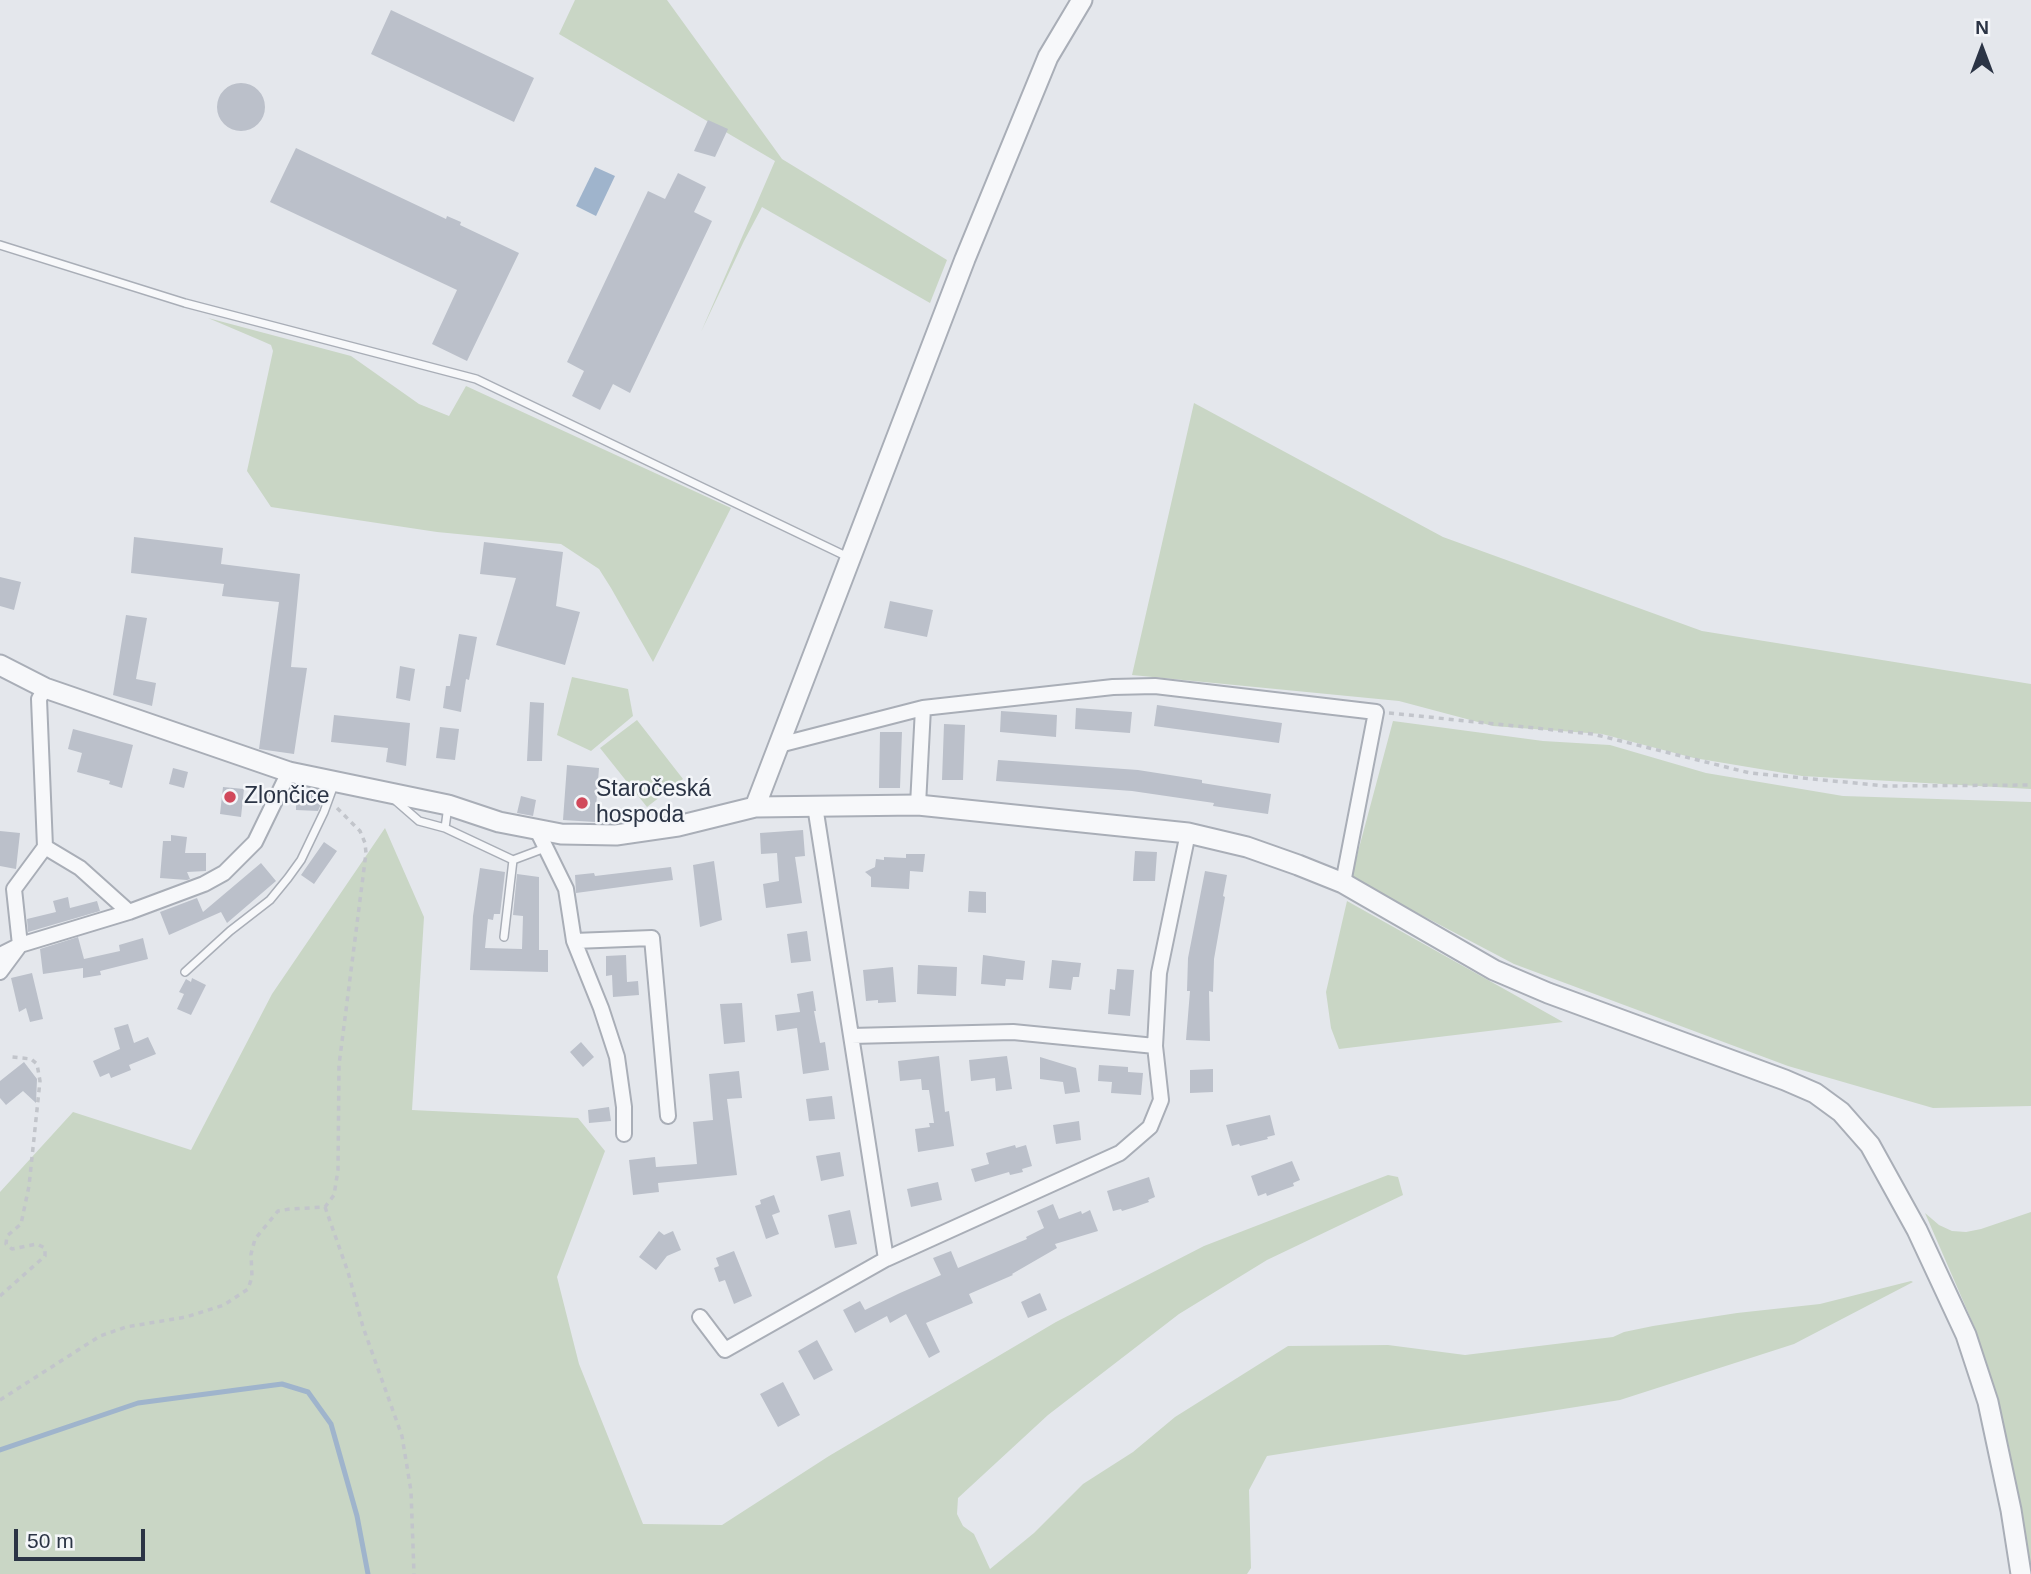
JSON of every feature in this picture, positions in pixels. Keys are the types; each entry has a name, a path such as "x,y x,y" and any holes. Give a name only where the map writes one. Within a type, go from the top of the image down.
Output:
{"street":[{"path":"755,807 965,259 1048,57 1082,0"},
{"path":"0,666 45,688 289,772 332,790 388,793 448,805 499,821 542,839 561,834 616,835 678,827 755,807 918,805 1188,834 1247,847 1343,883 1494,970 1607,1016 1815,1093 1840,1112 1870,1145 1917,1230 1966,1335 1988,1402 2011,1510 2021,1574"},
{"path":"779,745 923,708 1113,687 1155,686 1376,712 1343,883"},
{"path":"0,972 20,945 7,890 45,848 39,699 45,688"},
{"path":"918,805 923,708"},
{"path":"0,955 20,945 129,912 204,884 225,873 255,842 289,772"},
{"path":"815,806 886,1259"},
{"path":"700,1317 725,1350 886,1259 1120,1153 1150,1127 1161,1100 1155,1046 1159,973 1188,834"},
{"path":"542,839 566,889 575,940 617,1057 624,1107 624,1134"},
{"path":"45,848 80,869 129,912"},
{"path":"575,940 652,938 668,1116"},
{"path":"851,1037 1013,1031 1155,1046"}],"lane":[{"path":"0,245 185,303 476,379 850,558"},
{"path":"185,972 230,931 270,900 288,878 301,860 332,790"},
{"path":"388,793 419,821 445,828 513,860"},
{"path":"445,828 448,805"},
{"path":"504,937 513,860 542,839"}],"path":[{"path":"1376,712 1593,734 1750,773 1886,786 2031,785"},
{"path":"0,1400 100,1336 126,1327 186,1317 224,1305 248,1289 252,1277 251,1254 255,1239 278,1212 325,1207 334,1195 338,1170 339,1065 366,853 360,831 332,790"},
{"path":"0,1296 45,1256 45,1248 37,1244 12,1249 6,1244 7,1236 20,1224 29,1186 40,1080 37,1065 31,1059 12,1057"},
{"path":"325,1207 348,1272 363,1327 402,1436 411,1490 414,1574"}],"green space":[{"path":"575,0 667,0 782,159 947,260 930,303 762,207 701,332 775,161 559,34"},
{"path":"208,318 351,356 419,404 449,416 466,386 731,508 653,662 599,569 561,544 437,532 271,507 247,471 273,351 271,345"},
{"path":"1194,403 1443,537 1702,631 2031,684 2031,789 1802,776 1694,758 1602,734 1493,726 1399,701 1132,675"},
{"path":"572,677 628,689 633,716 591,751 557,735"},
{"path":"637,720 683,779 647,807 600,748"},
{"path":"1393,721 1543,741 1610,745 1706,773 1843,796 2031,802 2031,1106 1933,1108 1788,1066 1514,964 1351,878"},
{"path":"385,828 424,917 412,1110 578,1118 605,1151 557,1277 579,1364 643,1524 722,1525 829,1456 1056,1322 1204,1246 1388,1175 1398,1177 1403,1195 1267,1260 1179,1314 1048,1415 958,1498 957,1514 963,1526 974,1534 990,1569 1034,1533 1083,1484 1133,1452 1175,1417 1288,1346 1388,1345 1465,1355 1613,1337 1653,1326 1820,1304 1913,1282 1794,1344 1620,1400 1267,1456 1249,1490 1251,1568 1247,1574 0,1574 0,1192 73,1112 191,1150 272,994"},
{"path":"1347,901 1563,1022 1339,1049 1331,1028 1326,992"},
{"path":"2031,1212 2031,1567 2009,1447 1974,1326 1925,1213 1939,1225 1952,1231 1966,1232"}],"water":[{"path":"595,167 615,176 596,216 576,206"}],"building":[{"path":"391,10 534,78 514,122 371,54"},
{"path":"241,83 258,90 265,107 258,124 241,131 224,124 217,107 224,90"},
{"path":"708,120 728,129 715,157 694,151"},
{"path":"296,148 446,219 447,216 461,222 460,225 519,253 467,361 432,344 457,290 270,202"},
{"path":"678,173 706,187 694,212 712,221 630,393 613,384 600,410 572,396 584,371 567,362 648,191 665,199"},
{"path":"134,537 223,548 221,564 300,574 291,667 307,668 294,754 259,749 279,602 222,596 224,584 131,573"},
{"path":"484,542 563,552 556,606 580,612 565,665 496,645 516,578 480,574"},
{"path":"0,577 21,582 14,610 0,606"},
{"path":"890,601 933,610 927,637 884,628"},
{"path":"126,615 147,618 136,679 156,683 152,706 113,695"},
{"path":"459,634 477,637 461,712 443,708 446,686 450,686"},
{"path":"400,666 415,669 410,701 396,698"},
{"path":"530,702 544,703 542,761 527,761"},
{"path":"1157,705 1282,723 1279,743 1154,726"},
{"path":"1076,708 1132,712 1130,733 1075,729"},
{"path":"1001,711 1057,715 1056,737 1000,732"},
{"path":"334,715 410,723 406,766 386,762 388,748 331,742"},
{"path":"944,724 965,725 963,780 942,780"},
{"path":"440,727 459,729 455,760 436,758"},
{"path":"73,729 133,745 122,788 109,784 110,781 77,772 82,753 68,749"},
{"path":"880,732 902,732 900,788 879,788"},
{"path":"998,760 1138,770 1202,780 1202,783 1271,794 1268,814 1132,791 996,781"},
{"path":"567,765 599,768 595,822 563,820"},
{"path":"173,768 188,772 184,788 169,784"},
{"path":"223,787 244,789 241,817 220,814"},
{"path":"296,791 321,793 318,811 296,810"},
{"path":"521,796 536,800 533,816 517,813"},
{"path":"803,830 805,856 795,857 802,903 766,908 763,884 779,881 777,853 761,854 760,833"},
{"path":"0,831 20,833 16,869 0,866"},
{"path":"171,835 187,837 185,853 206,853 206,871 187,872 190,879 187,880 160,878 163,841 171,841"},
{"path":"324,842 337,851 314,884 301,875"},
{"path":"1135,851 1157,852 1155,881 1133,881"},
{"path":"906,854 925,854 923,872 910,871 909,889 871,887 871,877 865,872 875,867 876,859 906,858"},
{"path":"714,861 722,920 700,927 693,865"},
{"path":"261,863 276,881 227,923 221,912 169,935 160,912 197,898 203,912"},
{"path":"671,867 673,880 576,893 575,875 594,873 595,876"},
{"path":"480,868 505,872 500,914 494,914 493,920 488,919 485,948 522,949 523,916 513,915 517,874 539,877 539,950 548,950 548,972 470,970 473,916"},
{"path":"1205,871 1227,875 1214,959 1213,992 1209,991 1210,1041 1186,1040 1190,991 1187,991 1188,958"},
{"path":"969,891 986,892 986,913 968,912"},
{"path":"68,897 70,908 97,901 100,911 28,932 27,919 56,912 53,901"},
{"path":"807,931 811,961 791,963 787,934"},
{"path":"78,937 84,959 120,951 119,945 143,938 148,959 100,971 101,975 83,978 83,968 43,974 40,949"},
{"path":"626,955 627,982 638,981 639,995 613,997 612,975 606,976 606,956"},
{"path":"983,955 1025,961 1023,980 1006,979 1005,986 981,984"},
{"path":"1052,960 1081,963 1079,977 1073,977 1071,990 1049,988"},
{"path":"918,965 957,967 956,996 917,994"},
{"path":"893,967 896,1002 866,1001 863,970"},
{"path":"1117,969 1134,970 1130,1016 1108,1014 1110,989 1115,990"},
{"path":"32,973 43,1019 30,1022 26,1008 19,1012 11,978"},
{"path":"192,978 206,985 191,1015 177,1009 184,994 179,992 186,979 191,982"},
{"path":"813,991 820,1043 825,1042 829,1070 803,1074 797,1028 777,1031 775,1015 800,1012 797,994"},
{"path":"742,1003 745,1042 724,1044 720,1004"},
{"path":"128,1024 134,1043 148,1037 156,1054 129,1065 131,1070 111,1078 109,1073 100,1077 93,1061 120,1049 114,1028"},
{"path":"581,1042 594,1057 583,1067 570,1052"},
{"path":"939,1056 945,1112 949,1111 954,1146 918,1152 915,1129 930,1127 929,1123 934,1123 929,1090 922,1090 921,1079 900,1081 898,1061"},
{"path":"1007,1056 1012,1089 996,1091 995,1078 971,1081 969,1060"},
{"path":"1040,1057 1076,1068 1080,1092 1065,1094 1063,1082 1040,1079"},
{"path":"24,1062 37,1079 36,1103 23,1091 6,1105 0,1098 0,1081"},
{"path":"1099,1065 1128,1067 1128,1072 1143,1073 1141,1095 1111,1093 1112,1082 1098,1081"},
{"path":"1213,1069 1213,1092 1190,1093 1190,1070"},
{"path":"739,1071 742,1098 727,1099 737,1175 658,1183 659,1192 633,1195 629,1160 655,1157 656,1167 697,1164 693,1122 713,1120 709,1074"},
{"path":"832,1096 835,1119 809,1121 806,1099"},
{"path":"609,1107 611,1121 589,1123 588,1110"},
{"path":"1270,1115 1275,1135 1267,1137 1268,1139 1232,1146 1226,1125"},
{"path":"1079,1121 1081,1140 1056,1144 1053,1125"},
{"path":"1015,1145 1016,1148 1026,1145 1032,1166 1022,1169 1023,1172 1010,1175 1009,1172 975,1182 971,1169 989,1164 986,1153"},
{"path":"840,1152 844,1176 821,1181 816,1156"},
{"path":"1292,1161 1300,1180 1293,1183 1294,1186 1267,1196 1266,1193 1258,1196 1251,1176"},
{"path":"1149,1177 1155,1197 1135,1207 1113,1211 1107,1191"},
{"path":"938,1182 942,1200 911,1207 907,1189"},
{"path":"774,1195 780,1212 772,1215 779,1234 766,1239 755,1206 761,1204 760,1200"},
{"path":"1053,1204 1059,1219 1090,1210 1098,1231 1055,1244 1057,1248 1013,1275 969,1294 973,1303 926,1323 940,1352 929,1358 906,1314 890,1323 887,1316 855,1333 843,1310 860,1301 865,1310 941,1275 933,1258 951,1251 958,1268 1027,1239 1026,1237 1044,1228 1037,1211"},
{"path":"850,1210 857,1244 835,1248 828,1215"},
{"path":"659,1231 664,1235 673,1231 681,1250 667,1256 656,1270 639,1257"},
{"path":"734,1251 752,1296 734,1304 725,1280 719,1282 714,1268 719,1266 716,1258"},
{"path":"1040,1293 1047,1310 1028,1318 1021,1302"},
{"path":"817,1340 833,1370 814,1380 798,1351"},
{"path":"783,1382 800,1415 778,1427 760,1394"}],"waterway":[{"path":"0,1450 138,1403 282,1384 308,1392 331,1424 357,1516 368,1574"}],"place":[{"name":"Zlončice","path":"230,797"},
{"name":"Staročeská hospoda","path":"582,803"}]}
